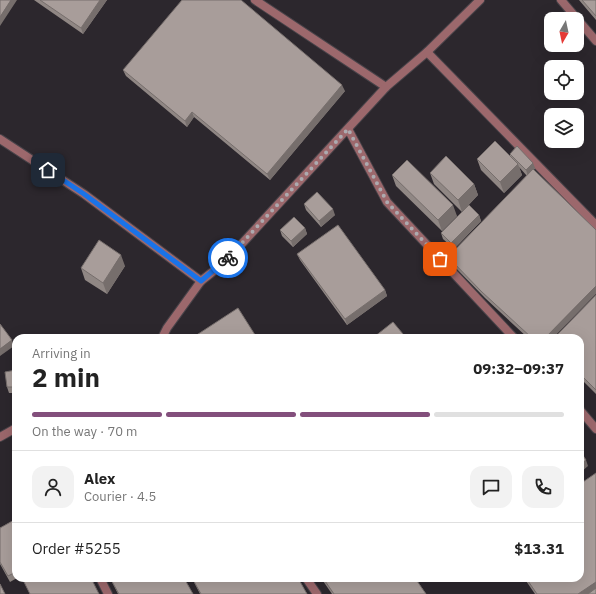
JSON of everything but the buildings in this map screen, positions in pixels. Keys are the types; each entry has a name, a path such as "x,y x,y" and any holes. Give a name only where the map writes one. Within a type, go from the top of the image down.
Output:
{"street":[{"path":"255,0 386,87"},
{"path":"164,334 201,281 225,262 386,87 427,52 480,0"},
{"path":"561,0 596,41"},
{"path":"427,52 596,225"},
{"path":"348,129 387,202 510,334"},
{"path":"0,139 84,194 201,281"},
{"path":"584,415 596,429"},
{"path":"0,437 12,430"},
{"path":"102,582 108,594"},
{"path":"309,582 317,594"}],"way so far":[{"path":"228,258 348,129 387,202 440,259"}],"route":[{"path":"48,170 84,194 201,281 228,258"}]}
